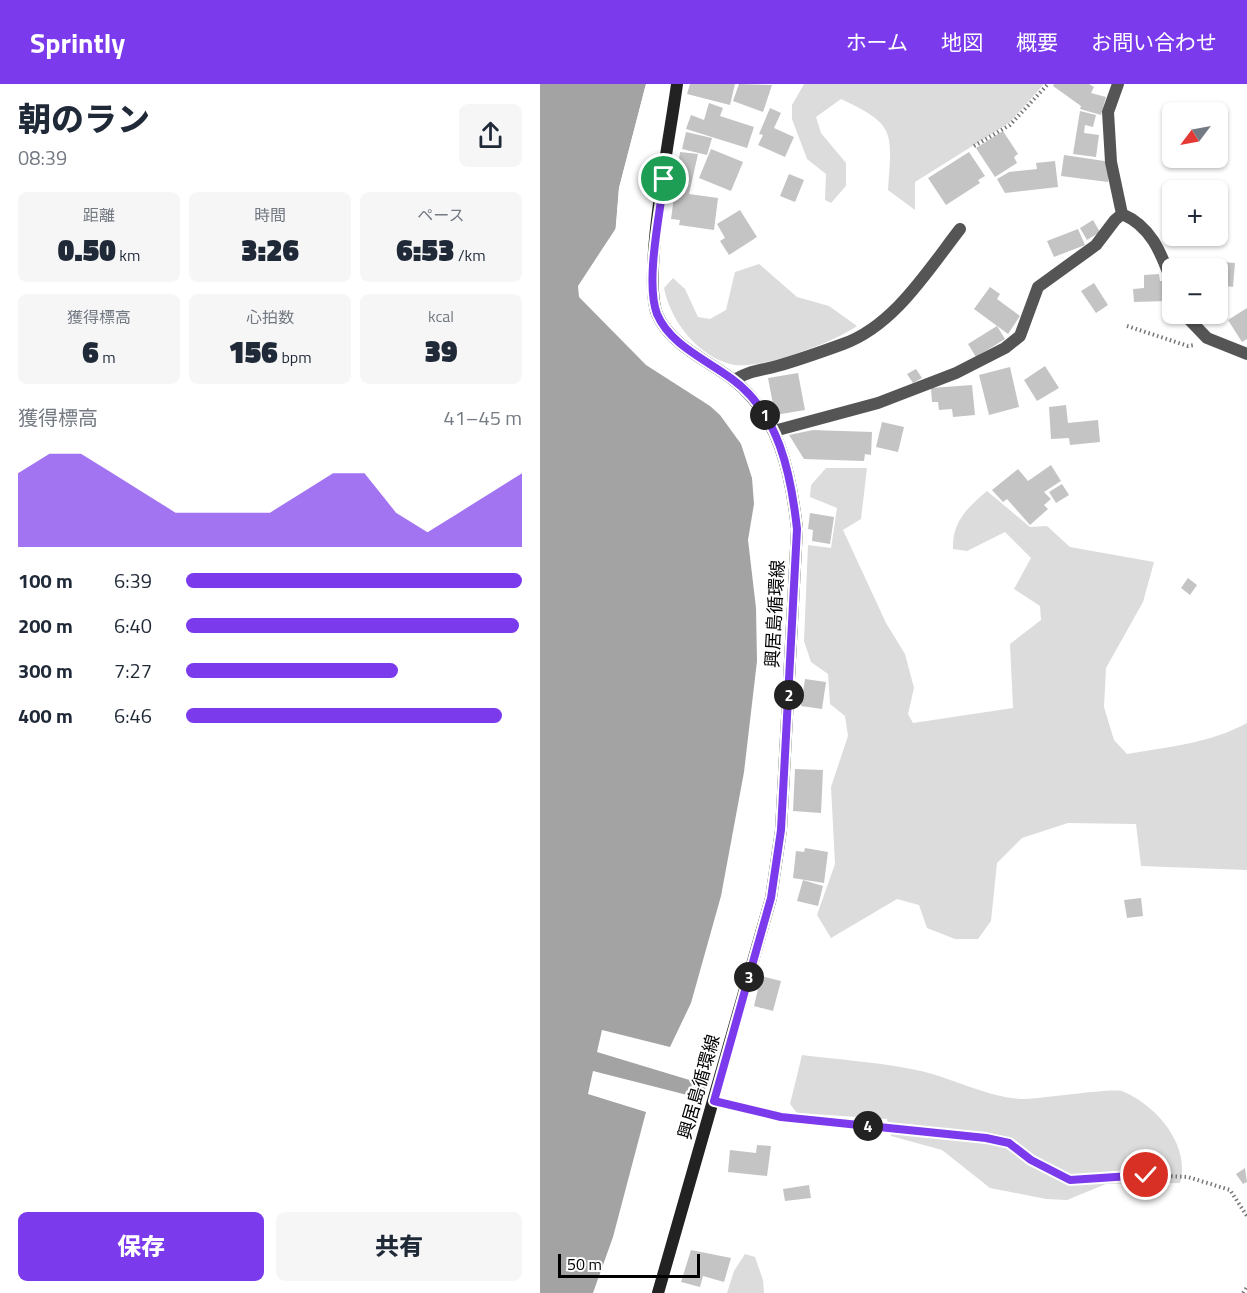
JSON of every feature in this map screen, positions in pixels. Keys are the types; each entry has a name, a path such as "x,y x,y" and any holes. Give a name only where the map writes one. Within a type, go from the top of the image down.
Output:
{"main road":[{"name":"興居島循環線","path":"658,1293 771,898 781,830 797,529 792,487 774,431 764,413 734,380 691,352 669,332 658,315 653,293 656,239 677,84"}],"street":[{"path":"1118,84 1108,112 1111,162 1122,214"},
{"path":"1122,214 1147,230 1160,248 1164,258"},
{"path":"774,431 878,403 956,373 1005,348 1020,336 1038,287 1096,245 1115,219 1122,214"},
{"path":"734,380 751,370 775,367 847,343 885,319 924,276 960,229"},
{"path":"1193,324 1206,338 1247,354"}],"path":[{"path":"974,146 1010,125 1048,84"},
{"path":"1127,326 1188,346 1197,345 1206,338"},
{"path":"714,1101 781,1117 986,1138 1009,1143 1031,1160 1070,1180 1146,1175 1188,1177 1230,1190 1247,1216"},
{"path":"1243,1293 1247,1287"}],"shaded area":[{"path":"540,84 646,84 619,188 616,228 578,286 579,297 646,365 710,406 720,415 741,444 752,478 754,504 748,540 756,608 757,661 744,772 721,896 691,1003 670,1047 602,1030 597,1052 706,1085 703,1099 593,1071 588,1094 646,1112 613,1237 593,1293 540,1293"},
{"path":"804,84 1044,84 1009,123 915,182 915,210 888,190 890,155 887,132 872,116 841,99 816,117 821,133 846,163 846,186 831,203 825,200 826,174 807,159 792,119 792,105"},
{"path":"759,264 797,297 829,306 857,326 814,347 758,364 730,364 707,353 687,335 679,324 667,300 664,288 673,278 685,289 698,317 710,319 726,310 735,272"},
{"path":"826,468 867,468 861,519 843,530 886,623 905,654 914,688 908,714 913,723 1013,708 1010,644 1041,620 1040,606 1014,589 1031,558 1005,532 967,551 953,549 955,531 962,516 987,491 1030,527 1047,526 1070,547 1154,562 1143,602 1106,668 1104,707 1114,740 1127,754 1204,740 1247,723 1247,870 1141,866 1136,824 1068,823 1022,838 997,863 991,921 978,939 955,939 927,928 919,905 897,899 831,938 817,915 835,864 831,787 848,736 845,716 830,704 828,674 811,662 804,641 808,545 831,548 837,508 810,497 811,485"},
{"path":"802,1055 916,1070 984,1092 1012,1098 1026,1099 1122,1091 1147,1106 1168,1128 1180,1155 1182,1169 1180,1183 1106,1184 1067,1200 1046,1199 990,1188 942,1150 891,1136 887,1119 797,1113 790,1104"},
{"path":"745,1254 755,1257 763,1280 764,1293 727,1293 734,1271"}],"pier":[{"path":"646,84 649,84 622,188 619,229 615,235 619,188"}],"building":[{"path":"690,84 735,84 730,105 687,94"},
{"path":"739,84 772,85 763,112 733,101"},
{"path":"1054,84 1089,84 1094,87 1091,93 1106,97 1101,115 1080,109 1081,106 1053,86"},
{"path":"709,103 723,108 720,116 754,127 747,148 686,129 691,115 704,120"},
{"path":"770,108 781,113 774,128 794,137 785,157 758,145 763,135 759,134"},
{"path":"1080,111 1096,115 1093,127 1085,125 1084,133 1099,135 1096,157 1073,154"},
{"path":"1003,131 1018,154 1014,157 1017,163 995,177 976,148"},
{"path":"686,132 712,138 707,155 682,149"},
{"path":"711,149 743,162 731,191 699,178"},
{"path":"680,152 698,154 689,194 718,198 714,230 679,225 680,220 671,219"},
{"path":"969,152 985,176 978,180 980,183 946,205 928,178"},
{"path":"1064,155 1111,162 1108,182 1061,176"},
{"path":"1055,161 1058,187 1005,193 997,179 1009,172 1037,169 1036,163"},
{"path":"789,174 804,180 795,202 780,196"},
{"path":"740,210 757,237 729,255 720,241 725,238 717,224"},
{"path":"1093,220 1100,232 1087,240 1080,228"},
{"path":"1078,229 1085,245 1054,257 1047,241"},
{"path":"1228,262 1235,263 1233,287 1228,286"},
{"path":"1159,274 1160,281 1162,281 1162,301 1134,302 1133,289 1144,288 1144,275"},
{"path":"1094,283 1108,305 1096,313 1081,291"},
{"path":"990,287 1000,294 997,299 1020,316 1008,334 974,309"},
{"path":"1247,308 1247,339 1242,342 1228,320"},
{"path":"997,326 1005,339 976,357 968,344"},
{"path":"1045,366 1059,388 1037,401 1024,380"},
{"path":"1010,367 1019,407 989,415 979,375"},
{"path":"916,369 922,378 913,383 907,374"},
{"path":"798,373 805,410 775,415 768,378"},
{"path":"972,385 975,415 953,417 952,409 939,410 938,402 932,402 931,388"},
{"path":"1066,405 1068,423 1098,420 1100,442 1070,445 1069,438 1051,439 1049,407"},
{"path":"882,422 904,427 898,452 876,447"},
{"path":"813,430 872,432 871,455 865,454 864,461 804,459 789,435"},
{"path":"1051,465 1061,481 1044,492 1051,499 1044,505 1048,509 1030,525 1007,499 1003,502 992,490 1018,469 1028,481"},
{"path":"1062,484 1069,495 1056,503 1049,492"},
{"path":"810,513 834,517 830,544 812,541 813,530 808,529"},
{"path":"1188,578 1197,585 1190,595 1181,588"},
{"path":"805,679 826,682 822,709 801,706"},
{"path":"795,769 823,770 821,813 793,811"},
{"path":"805,848 828,852 824,883 793,878 796,851 804,852"},
{"path":"803,880 823,886 818,906 797,901"},
{"path":"1141,898 1143,916 1127,918 1124,900"},
{"path":"761,976 781,981 773,1011 754,1006"},
{"path":"757,1145 771,1146 767,1176 728,1172 730,1150 756,1153"},
{"path":"1245,1168 1247,1182 1243,1184 1236,1174"},
{"path":"809,1185 811,1198 785,1201 783,1189"},
{"path":"691,1250 731,1258 724,1282 703,1276 700,1287 681,1282"}],"route":[{"path":"664,179 656,239 653,293 658,315 669,332 691,352 734,380 764,413 774,431 784,458 792,487 797,529 793,641 781,830 771,898 714,1101 781,1117 986,1138 1009,1143 1031,1160 1070,1180 1146,1175"}]}
